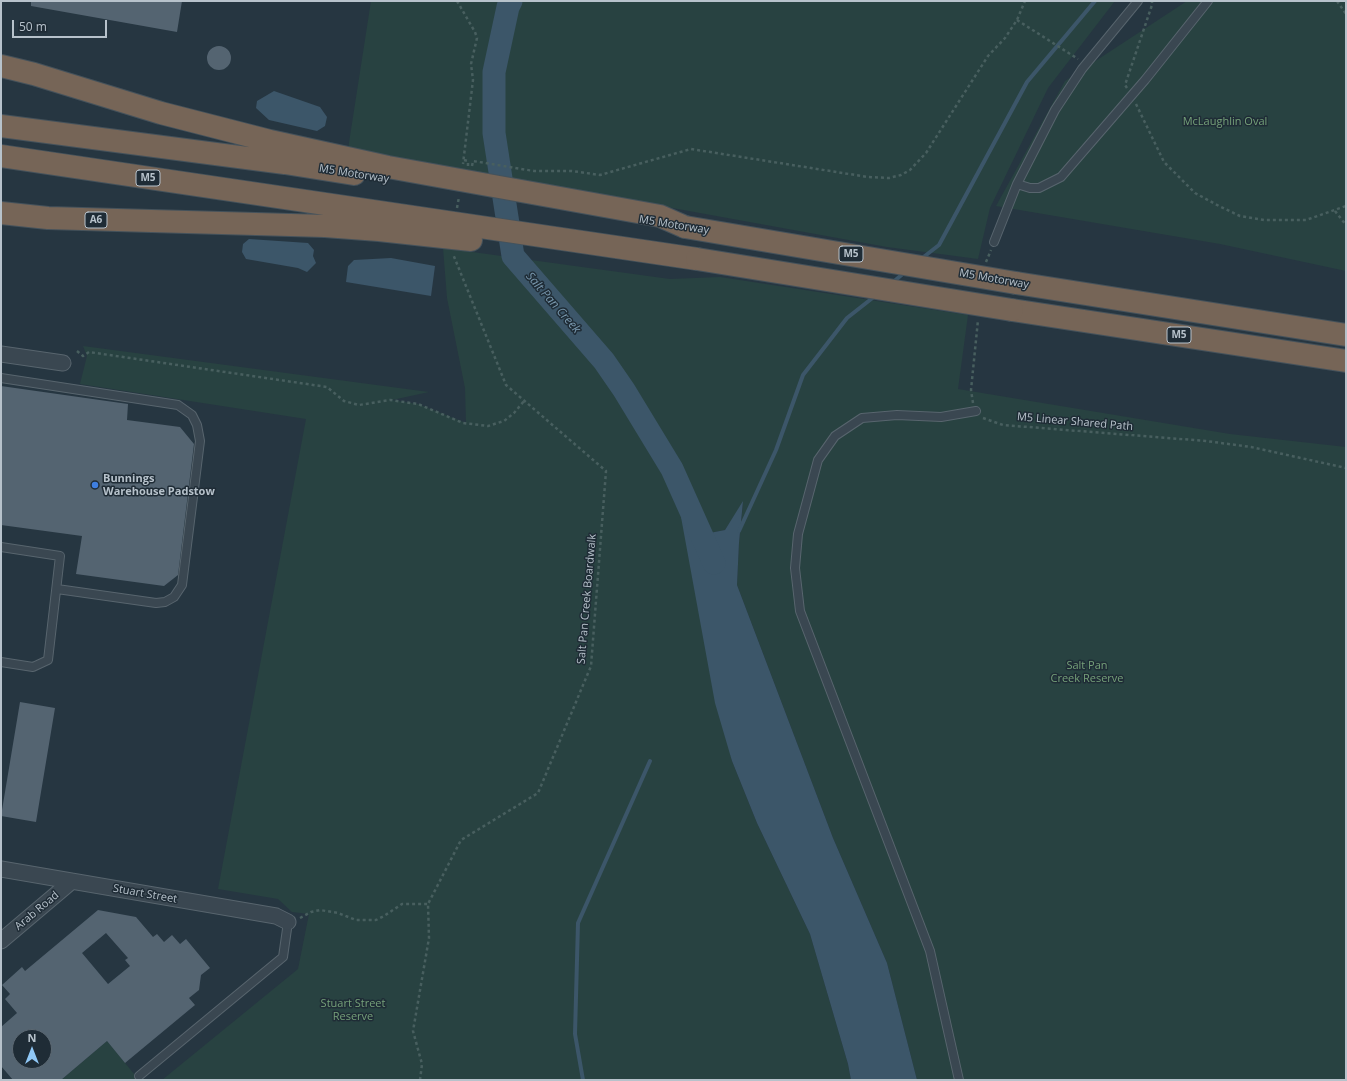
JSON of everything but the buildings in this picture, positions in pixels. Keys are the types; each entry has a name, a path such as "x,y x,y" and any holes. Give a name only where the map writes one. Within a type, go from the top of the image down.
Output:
{"highway":[{"name":"M5","path":"1,66 34,74 196,122 387,173"},
{"name":"M5 Motorway","path":"1,126 285,163 387,173 1016,283 1346,335"},
{"name":"M5","path":"1,156 380,221 485,241 697,259 1012,310 1346,361"},
{"name":"A6","path":"1,213 48,218 250,223 380,221"}],"street":[{"path":"1,354 63,363"},
{"name":"Stuart Street","path":"1,869 276,916 288,922"},
{"name":"Arab Road","path":"1,940 72,881"}],"lane":[{"path":"994,242 1017,184 1055,110 1082,69 1138,1"},
{"path":"1017,184 1030,188 1039,188 1061,177 1176,42 1208,1"},
{"path":"1,378 178,405 192,415 197,425 200,441 182,585 174,597 165,602 156,603 57,589"},
{"path":"959,1080 930,951 800,611 795,568 798,534 818,460 835,436 862,418 897,415 941,418 976,411"},
{"path":"1,547 60,556 48,660 33,667 1,662"},
{"path":"139,1076 283,957 288,922"}],"path":[{"path":"457,1 477,38 471,64 473,80 463,168"},
{"path":"464,160 468,161 467,168 470,171 473,170 474,161 534,171 572,171 600,175 691,149 868,177 889,178 901,175 910,170 926,153 988,56 1005,38 1017,20 1025,1"},
{"path":"1152,1 1152,5 1124,85 1144,117 1164,162 1195,193 1240,216 1264,220 1306,220 1346,206"},
{"path":"1337,1 1346,14"},
{"path":"1017,20 1076,58"},
{"path":"457,213 460,190"},
{"path":"1335,211 1346,225"},
{"path":"985,268 986,260 994,242"},
{"name":"Salt Pan Creek Boardwalk","path":"420,1080 422,1064 413,1031 429,938 428,904 461,840 538,793 591,666 606,471 506,385 452,251"},
{"path":"976,411 973,404 971,390 979,314"},
{"path":"77,351 83,356 89,352 327,387 344,401 359,405 390,400 418,404 463,423 488,426 504,422 514,414 524,401"},
{"name":"M5 Linear Shared Path","path":"976,411 986,420 1003,425 1206,441 1251,447 1346,468"},
{"path":"288,922 304,917 311,912 320,910 338,913 356,920 376,920 402,904 428,904"}],"green space":[{"path":"371,1 1115,1 1048,88 990,208 978,259 887,247 348,149"},
{"name":"McLaughlin Oval","path":"1187,1 1346,1 1346,271 1220,244 996,206 1065,81"},
{"path":"443,248 670,279 720,277 968,315 958,389 1230,434 1346,447 1346,1080 917,1080 887,963 833,838 737,585 743,503 725,530 699,535 682,517 732,761 757,823 810,934 848,1064 851,1080 162,1080 298,969 309,914 292,912 278,899 218,889 306,419 80,384 87,356 83,346 429,392 392,400 418,404 466,423 465,388 447,298"},
{"path":"107,1041 139,1080 61,1080"}],"water":[{"path":"274,91 320,107 327,117 325,126 317,131 269,120 256,108 257,101"},
{"path":"249,239 308,243 314,250 313,256 316,263 307,272 298,268 246,259 242,252 243,244"},
{"path":"391,258 435,266 431,296 346,282 348,266 354,260"},
{"path":"743,501 737,585 833,838 887,963 917,1080 851,1080 848,1064 810,934 757,823 732,761 715,703 681,517 699,535 725,530"}],"waterway":[{"name":"Salt Pan Creek","path":"511,1 508,7 494,72 494,133 513,256 604,361 624,390 672,469 714,563"},
{"path":"921,259 939,245 1027,82 1095,1"},
{"path":"892,283 905,272"},
{"path":"739,531 776,450 803,375 847,318 875,296"},
{"path":"583,1080 575,1034 578,923 650,761"}],"place":[{"name":"Bunnings Warehouse Padstow","path":"95,485"}],"park label":[{"name":"Salt Pan Creek Reserve","path":"1087,672"},
{"name":"Stuart Street Reserve","path":"353,1010"}]}
